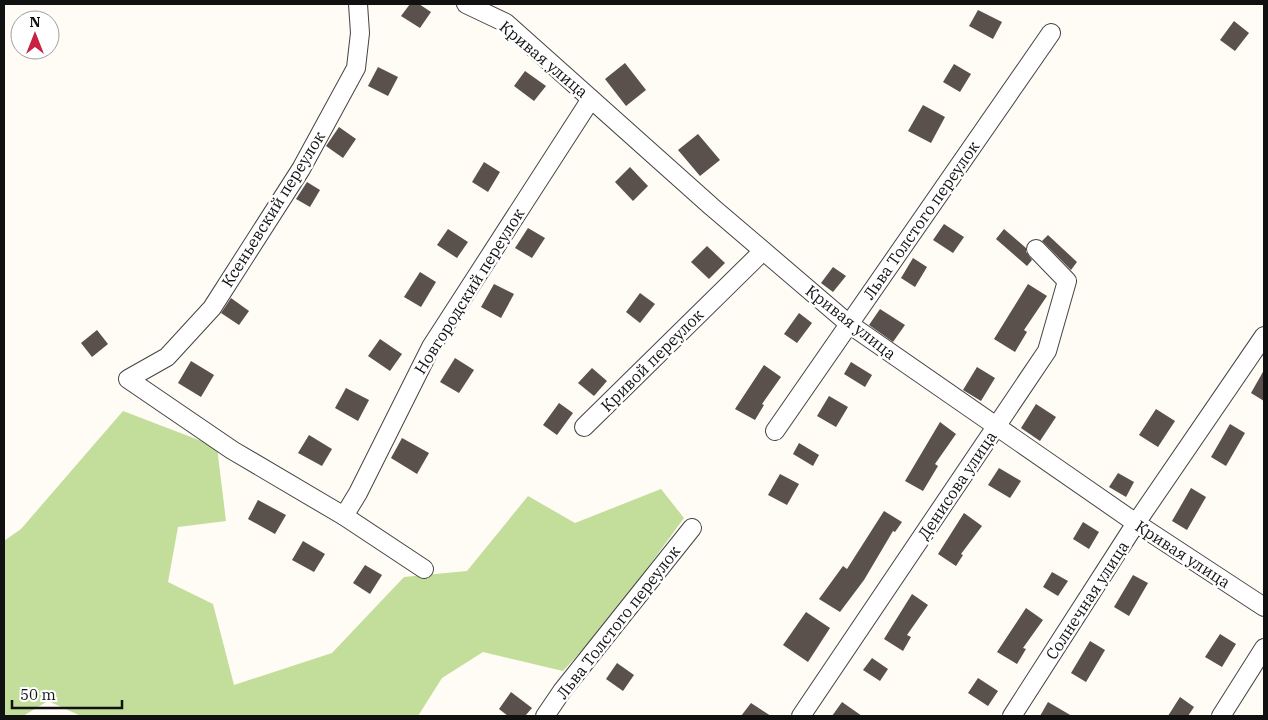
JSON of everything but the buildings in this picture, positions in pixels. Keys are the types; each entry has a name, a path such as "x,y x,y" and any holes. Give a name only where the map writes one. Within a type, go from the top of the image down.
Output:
{"street":[{"name":"Ксеньевский переулок","path":"344,516 232,450 128,379 167,357 212,308 301,169 356,68 360,33 358,4"},
{"name":"Кривая улица","path":"466,4 506,23 712,207 849,324 1136,523 1264,607"},
{"name":"Льва Толстого переулок","path":"775,431 1051,33"},
{"name":"Новгородский переулок","path":"344,516 358,493 431,347 591,99"},
{"name":"Денисова улица","path":"801,716 1047,351 1068,281 1036,249"},
{"name":"Кривой переулок","path":"584,427 763,251"},
{"name":"Солнечная улица","path":"1012,716 1136,523 1264,336"},
{"path":"344,516 424,569"},
{"name":"Льва Толстого переулок","path":"546,716 562,691 692,528"},
{"path":"1221,716 1264,648"}],"green space":[{"path":"123,411 217,447 226,521 178,527 168,582 213,604 234,685 332,653 404,577 467,571 528,496 575,523 661,489 684,518 608,622 563,671 483,652 442,678 418,716 81,716 48,701 23,716 4,716 4,541 21,529"}]}
